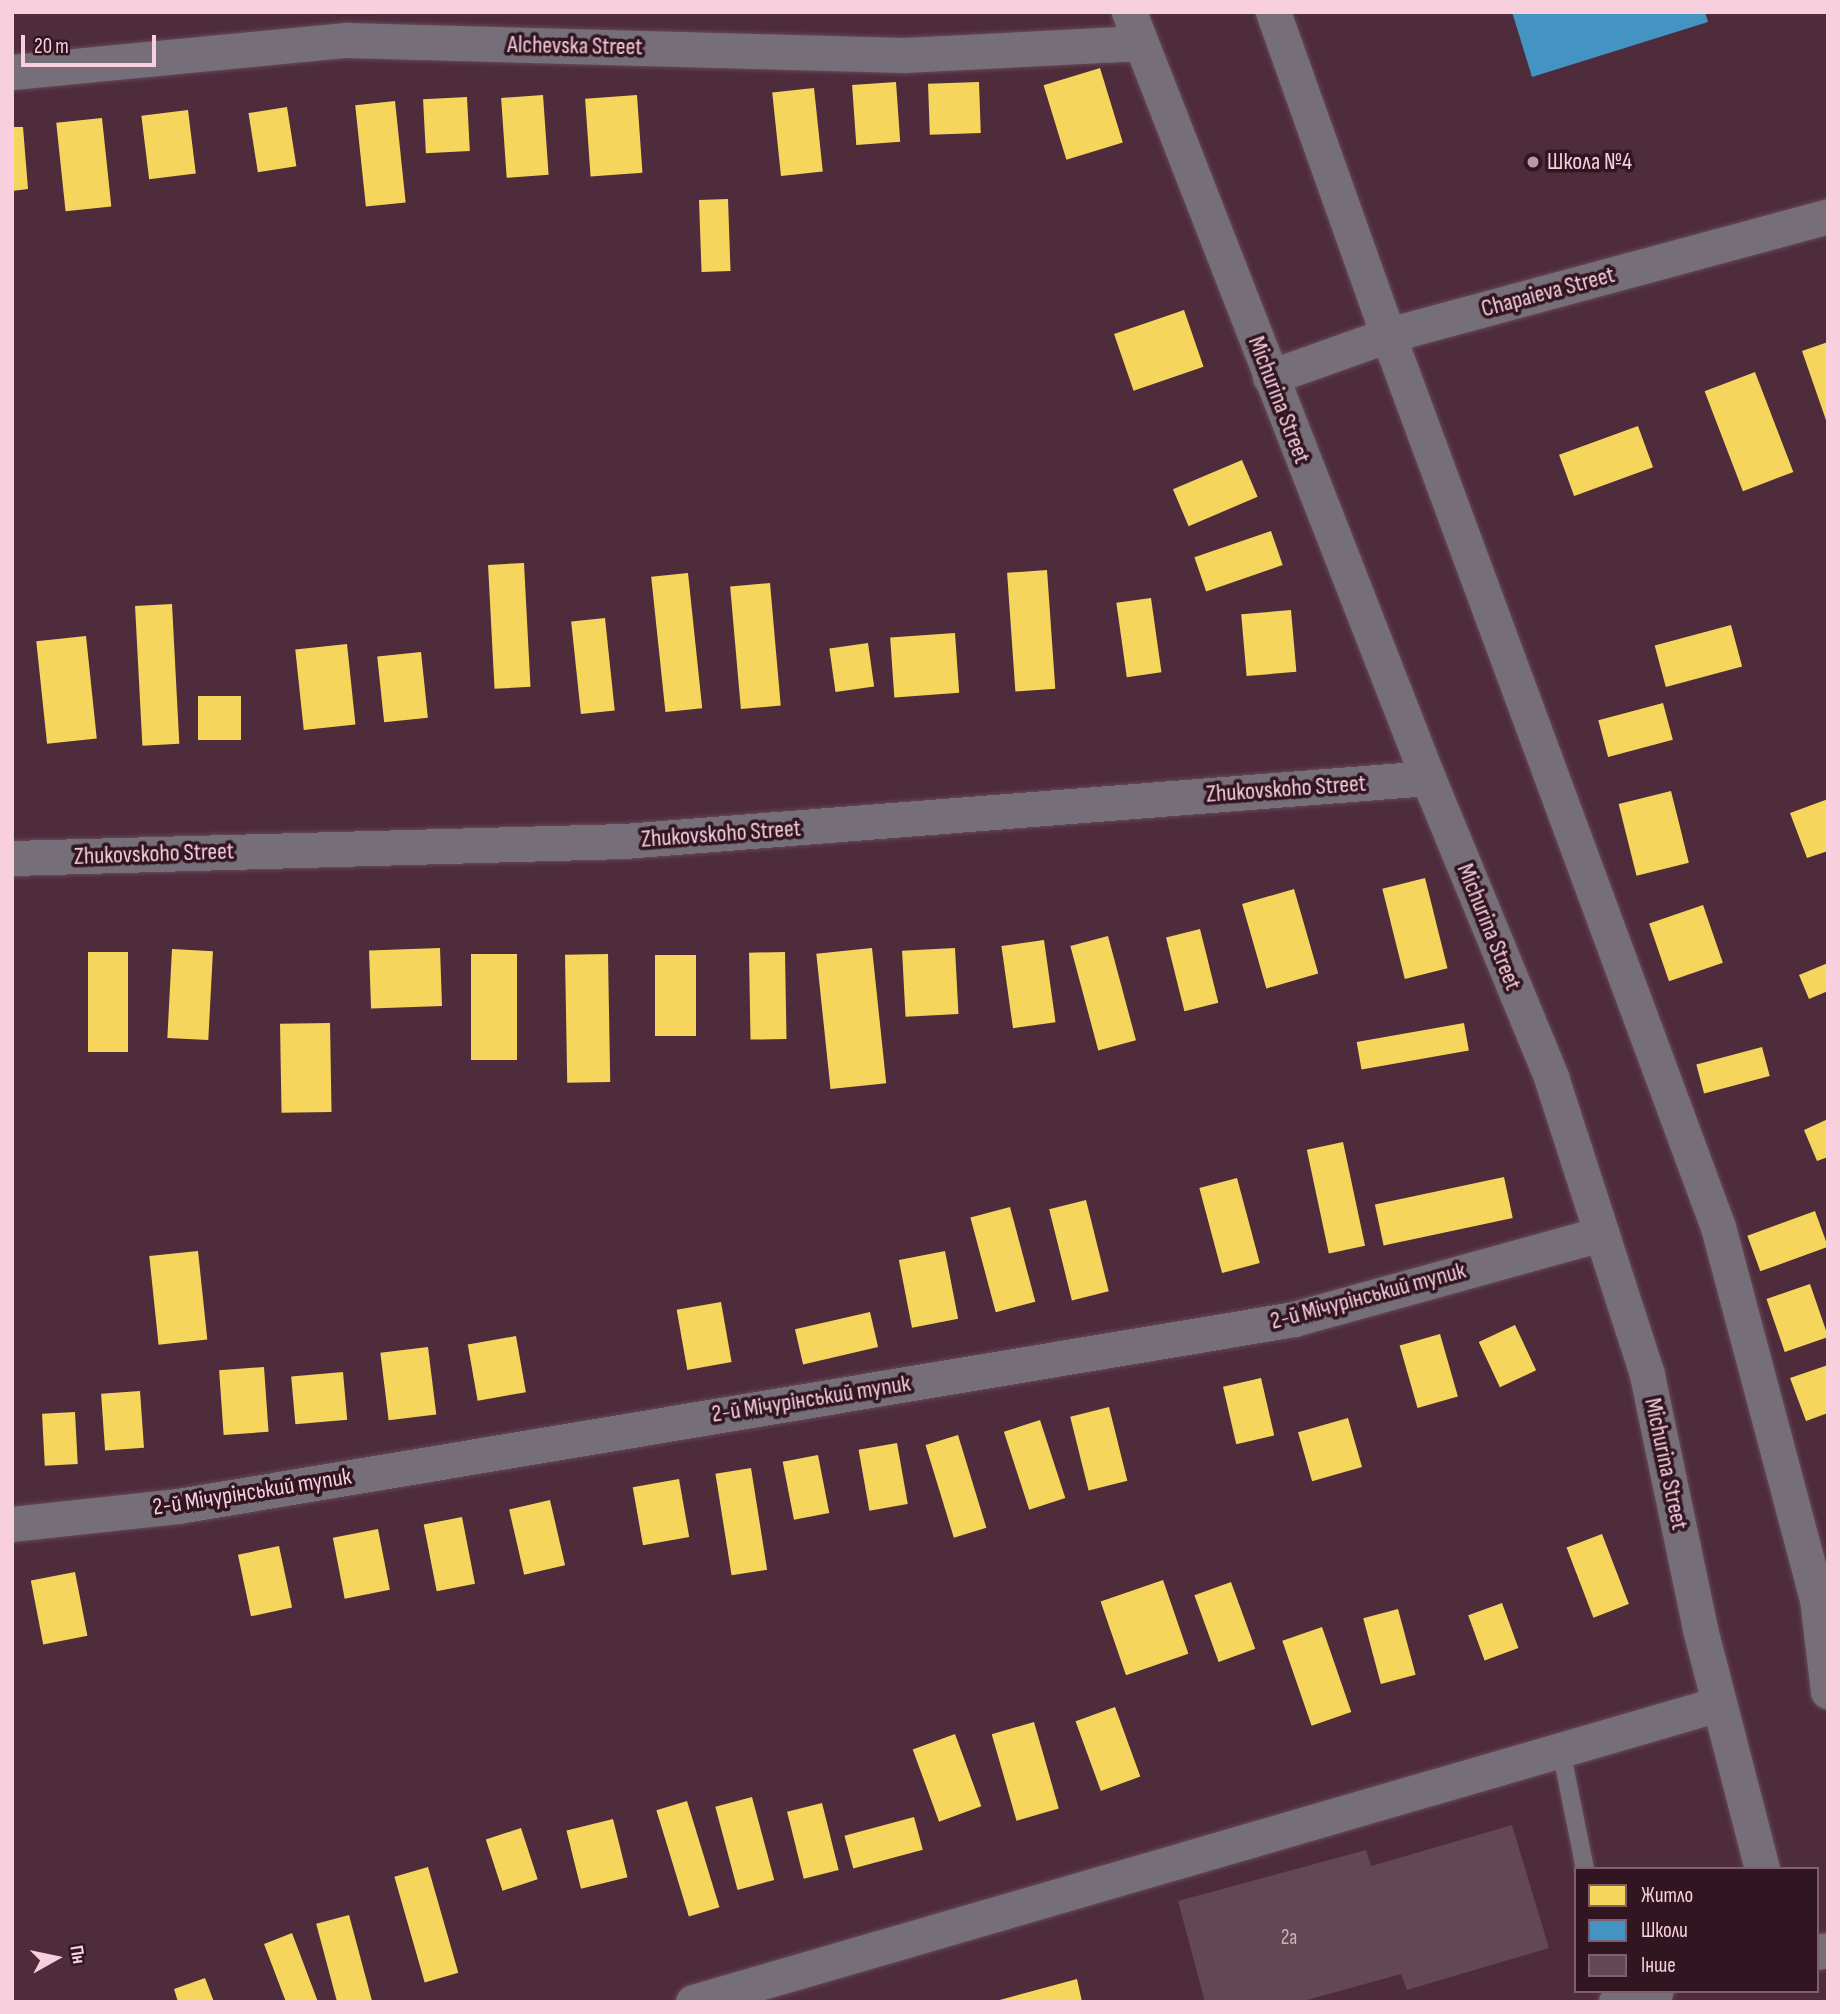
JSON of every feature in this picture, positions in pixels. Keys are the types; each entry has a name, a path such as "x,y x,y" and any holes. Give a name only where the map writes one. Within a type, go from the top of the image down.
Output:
{"street":[{"path":"1273,12 1388,335 1718,1227 1817,1598 1828,1691"},
{"name":"Alchevska Street","path":"12,72 346,40 904,55 1134,28"},
{"name":"Michurina Street","path":"1134,28 1428,778 1551,1077 1647,1374 1719,1704 1761,1867"},
{"name":"Chapaieva Street","path":"1270,377 1388,335 1828,216"},
{"name":"Zhukovskoho Street","path":"12,858 624,842 1428,778"},
{"name":"2-й Мічурінський тупик","path":"12,1524 178,1506 1294,1319 1601,1234"},
{"path":"694,2002 1719,1704"},
{"path":"1614,2002 1648,1993"}],"lane":[{"path":"1562,1750 1585,1867"}],"building: Житло":[{"path":"1100,68 1123,143 1066,160 1044,85"},
{"path":"896,82 900,142 856,145 852,85"},
{"path":"979,82 981,133 930,135 928,84"},
{"path":"814,88 823,172 781,176 772,92"},
{"path":"543,95 549,175 507,178 501,98"},
{"path":"637,95 642,173 591,176 585,99"},
{"path":"467,97 470,151 426,153 423,99"},
{"path":"395,101 406,202 366,207 355,105"},
{"path":"287,107 296,166 258,172 248,113"},
{"path":"188,110 196,174 149,179 141,116"},
{"path":"102,118 111,207 66,211 56,123"},
{"path":"12,127 23,127 28,189 12,191"},
{"path":"728,199 731,271 702,272 699,200"},
{"path":"1184,310 1204,367 1134,391 1114,334"},
{"path":"1828,342 1828,423 1827,423 1802,351"},
{"path":"1755,372 1793,472 1743,491 1705,391"},
{"path":"1638,426 1653,467 1574,496 1559,455"},
{"path":"1242,460 1258,497 1189,526 1173,489"},
{"path":"1271,531 1283,565 1206,591 1194,557"},
{"path":"524,563 530,687 495,689 488,565"},
{"path":"1047,570 1055,689 1015,692 1007,573"},
{"path":"688,573 702,708 665,712 651,577"},
{"path":"770,583 781,706 741,709 730,586"},
{"path":"1151,598 1161,672 1127,677 1116,603"},
{"path":"172,604 179,744 142,746 135,606"},
{"path":"1291,610 1296,672 1247,676 1241,614"},
{"path":"605,618 615,710 581,714 571,622"},
{"path":"1731,625 1742,667 1666,687 1655,645"},
{"path":"955,633 959,693 894,697 890,638"},
{"path":"86,636 97,738 47,744 36,641"},
{"path":"868,643 874,687 836,692 829,648"},
{"path":"347,644 355,725 304,730 295,649"},
{"path":"421,652 428,718 384,722 377,657"},
{"path":"198,696 241,696 241,740 198,740"},
{"path":"1663,703 1673,740 1608,757 1598,720"},
{"path":"1671,791 1689,863 1637,876 1619,804"},
{"path":"1828,799 1828,851 1807,858 1790,813"},
{"path":"1425,878 1447,968 1405,979 1382,889"},
{"path":"1294,889 1318,974 1266,988 1242,904"},
{"path":"1703,905 1723,963 1669,981 1649,924"},
{"path":"1200,929 1218,1003 1184,1011 1166,937"},
{"path":"1108,936 1136,1040 1098,1050 1070,946"},
{"path":"1044,940 1056,1022 1013,1028 1001,946"},
{"path":"440,948 442,1006 371,1008 369,950"},
{"path":"872,948 886,1083 831,1089 816,954"},
{"path":"955,948 958,1014 906,1017 902,951"},
{"path":"172,949 213,951 208,1040 167,1038"},
{"path":"88,952 128,952 128,1052 88,1052"},
{"path":"785,952 787,1039 751,1040 749,953"},
{"path":"471,954 517,954 517,1060 471,1060"},
{"path":"608,954 610,1082 567,1083 565,955"},
{"path":"655,955 696,955 696,1036 655,1036"},
{"path":"1828,963 1828,991 1809,999 1799,975"},
{"path":"330,1023 332,1112 282,1113 280,1024"},
{"path":"1464,1023 1469,1051 1362,1070 1357,1042"},
{"path":"1762,1047 1770,1076 1704,1094 1696,1065"},
{"path":"1828,1119 1828,1157 1817,1161 1804,1130"},
{"path":"1343,1142 1365,1246 1329,1253 1307,1150"},
{"path":"1504,1177 1513,1218 1384,1246 1375,1204"},
{"path":"1237,1178 1260,1263 1222,1273 1199,1188"},
{"path":"1086,1200 1109,1291 1072,1300 1049,1209"},
{"path":"1010,1207 1035,1302 996,1312 970,1218"},
{"path":"1815,1211 1828,1247 1760,1271 1747,1236"},
{"path":"198,1251 207,1340 159,1345 149,1256"},
{"path":"945,1251 958,1319 912,1328 899,1260"},
{"path":"1810,1284 1828,1337 1785,1352 1767,1299"},
{"path":"721,1302 732,1362 687,1370 677,1310"},
{"path":"870,1312 878,1347 803,1364 795,1329"},
{"path":"1515,1325 1536,1370 1500,1387 1479,1342"},
{"path":"1440,1334 1458,1396 1418,1408 1400,1346"},
{"path":"516,1336 526,1392 478,1401 468,1345"},
{"path":"428,1347 436,1414 389,1420 380,1353"},
{"path":"1828,1365 1828,1413 1806,1421 1790,1378"},
{"path":"264,1367 269,1432 224,1435 219,1370"},
{"path":"343,1372 347,1420 295,1424 291,1377"},
{"path":"1261,1378 1274,1435 1236,1444 1223,1387"},
{"path":"140,1391 144,1448 105,1451 101,1394"},
{"path":"1109,1407 1127,1481 1089,1490 1070,1417"},
{"path":"75,1412 78,1464 45,1466 42,1414"},
{"path":"1348,1418 1362,1467 1312,1481 1298,1432"},
{"path":"1040,1420 1065,1498 1029,1510 1004,1432"},
{"path":"958,1435 986,1528 954,1538 925,1445"},
{"path":"897,1443 908,1504 869,1511 859,1450"},
{"path":"818,1455 829,1513 794,1520 783,1462"},
{"path":"751,1468 767,1570 732,1575 715,1474"},
{"path":"679,1479 689,1537 643,1545 633,1487"},
{"path":"550,1500 565,1565 524,1575 509,1509"},
{"path":"462,1517 475,1584 437,1591 424,1524"},
{"path":"378,1529 390,1590 345,1599 333,1538"},
{"path":"1602,1534 1629,1604 1593,1618 1567,1548"},
{"path":"279,1546 292,1608 251,1616 238,1555"},
{"path":"75,1572 87,1636 43,1644 31,1581"},
{"path":"1163,1580 1188,1654 1126,1675 1101,1601"},
{"path":"1231,1582 1255,1649 1219,1662 1194,1595"},
{"path":"1502,1603 1518,1648 1485,1660 1468,1615"},
{"path":"1398,1609 1416,1675 1381,1684 1363,1618"},
{"path":"1322,1627 1351,1712 1312,1726 1282,1641"},
{"path":"1115,1707 1140,1777 1101,1791 1076,1721"},
{"path":"1034,1722 1059,1809 1017,1821 992,1734"},
{"path":"955,1734 981,1806 939,1822 913,1749"},
{"path":"752,1797 774,1880 738,1890 715,1807"},
{"path":"687,1801 719,1907 689,1917 656,1810"},
{"path":"822,1803 839,1870 804,1879 787,1812"},
{"path":"914,1817 923,1850 853,1868 844,1836"},
{"path":"613,1819 628,1877 581,1889 566,1831"},
{"path":"521,1828 538,1879 502,1891 486,1839"},
{"path":"428,1867 458,1973 425,1982 394,1877"},
{"path":"349,1915 372,2002 337,2002 316,1924"},
{"path":"292,1933 318,2002 286,2002 264,1944"},
{"path":"205,1978 214,2002 178,2002 174,1989"},
{"path":"1077,1979 1082,2002 996,2002 996,2001"}],"building: Школи":[{"path":"1512,12 1705,12 1708,22 1532,77"}],"building: Інше":[{"path":"1512,1825 1549,1948 1407,1990 1401,1974 1300,2002 1205,2002 1178,1901 1366,1850 1371,1866"}],"place":[{"name":"Школа №4","path":"1533,162"}]}
